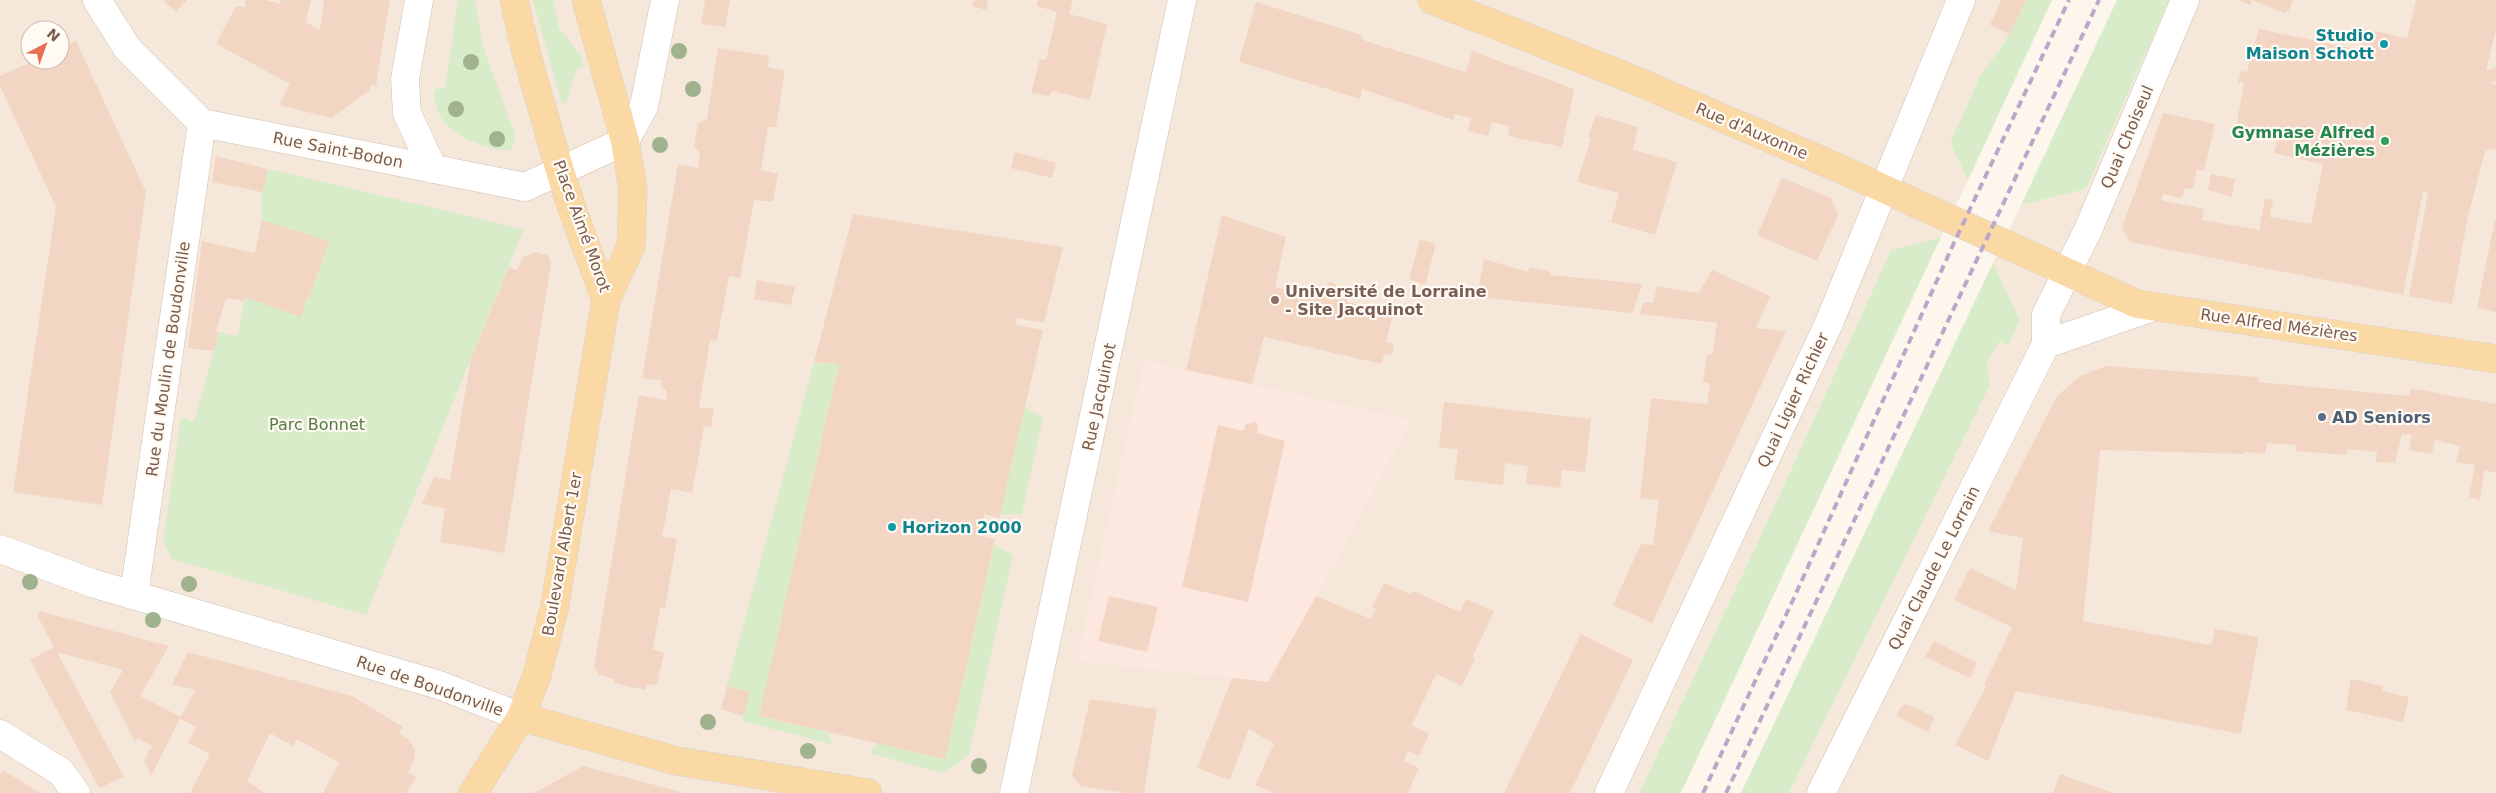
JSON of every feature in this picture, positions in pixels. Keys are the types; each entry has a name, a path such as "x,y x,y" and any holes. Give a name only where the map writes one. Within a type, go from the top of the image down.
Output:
{"main road":[{"name":"Place Aimé Morot","path":"514,0 526,52 560,171 573,212 606,300"},
{"name":"Place Aimé Morot","path":"586,0 625,141 633,190 631,246 606,300"},
{"name":"Rue d'Auxonne","path":"1432,0 1627,77 1884,189 2067,273"},
{"name":"Rue Alfred Mézières","path":"2067,273 2137,304 2496,359"},
{"name":"Boulevard Albert 1er","path":"473,793 521,717 537,675 554,609 606,300"},
{"name":"Rue de Boudonville","path":"521,717 677,761 868,793"}],"street":[{"path":"97,0 128,48 202,123"},
{"path":"419,0 405,79 407,113 433,169"},
{"path":"625,141 644,106 665,0"},
{"name":"Rue Jacquinot","path":"1014,793 1182,0"},
{"name":"Quai Ligier Richier","path":"1609,793 1825,332 1961,0"},
{"name":"Quai Choiseul","path":"2067,273 2088,230 2185,0"},
{"name":"Rue Saint-Bodon","path":"202,123 525,187 625,141"},
{"name":"Rue du Moulin de Boudonville","path":"134,595 202,123"},
{"name":"Quai Claude Le Lorrain","path":"1822,793 2046,344 2046,315 2067,273"},
{"path":"2046,344 2153,307"},
{"name":"Rue de Boudonville","path":"1,550 134,595 430,682 521,717"},
{"path":"0,734 61,772 76,793"}],"shaded area":[{"path":"0,0 2026,0 2010,34 1979,78 1950,143 1968,180 1941,237 1891,250 1762,533 1639,793 0,793"},
{"path":"2169,0 2496,0 2496,793 1789,793 1990,385 1987,363 2000,341 2007,346 2020,320 1993,263 2021,205 2086,189"},
{"path":"1144,360 1411,420 1350,536 1268,682 1077,661"}],"green space":[{"path":"458,0 475,0 483,47 514,131 515,141 510,150 488,147 456,134 444,122 436,106 434,91 438,88 445,88"},
{"path":"533,0 553,0 559,28 580,54 584,67 577,69 567,101 562,104"},
{"path":"2026,0 2052,0 1968,180 1950,143 1979,78 2010,34"},
{"path":"2117,0 2169,0 2086,189 2021,205"},
{"name":"Parc Bonnet","path":"268,169 524,229 366,615 172,559 163,542 181,417 194,422 219,332 237,336 262,220 262,192"},
{"path":"1941,237 1681,793 1639,793 1762,533 1891,250"},
{"path":"1993,263 2020,320 2008,346 2000,341 1987,363 1990,385 1789,793 1741,793"},
{"path":"814,362 839,364 759,716 830,733 831,744 742,721 749,692 727,686"},
{"path":"1025,407 1043,417 1022,514 999,515"},
{"path":"994,545 1013,555 969,754 959,763 942,773 869,753 878,743 945,759"}],"building":[{"path":"163,0 187,0 176,12"},
{"path":"246,0 266,0 280,4 281,0 311,0 306,22 320,30 324,0 390,0 376,86 371,84 369,91 331,118 279,105 290,84 216,44 236,6 245,7"},
{"path":"705,0 730,0 725,27 701,24"},
{"path":"974,0 988,0 986,10 972,6"},
{"path":"1038,0 1073,0 1069,14 1107,24 1090,100 1052,91 1049,96 1031,93 1040,59 1046,60 1057,12 1037,6"},
{"path":"2001,0 2026,0 2010,34 1990,25"},
{"path":"2238,0 2252,0 2250,5"},
{"path":"2252,0 2293,0 2289,10 2284,13"},
{"path":"2416,0 2496,0 2496,30 2486,71 2496,67 2496,81 2490,84 2496,85 2496,150 2490,148 2485,152 2468,216 2452,304 2409,296 2428,193 2423,192 2403,295 2130,242 2122,228 2163,113 2215,124 2204,171 2197,170 2193,189 2184,188 2183,196 2179,198 2163,194 2161,200 2204,209 2202,220 2259,230 2265,198 2273,200 2270,217 2311,224 2323,164 2274,153 2278,137 2236,128 2244,83 2238,82 2241,71 2247,72 2259,29 2360,50 2364,29 2407,38"},
{"path":"1256,2 1362,35 1361,39 1375,44 1466,72 1472,51 1574,89 1562,147 1508,136 1510,126 1492,122 1488,136 1468,131 1471,118 1455,114 1453,120 1362,89 1360,99 1239,62"},
{"path":"76,41 146,192 102,505 13,492 56,207 0,86 0,76 20,67 20,70 70,70 70,44"},
{"path":"718,48 769,56 767,67 785,71 776,127 768,127 761,170 778,174 773,202 754,200 740,278 729,276 717,341 710,340 699,407 714,409 711,427 704,426 692,493 671,489 662,537 677,539 665,608 660,608 653,649 664,653 657,685 647,684 645,690 614,683 614,679 599,675 594,667 639,395 666,400 667,391 660,385 662,381 642,378 678,164 698,168 700,153 694,147 698,123 707,119"},
{"path":"1596,115 1638,127 1633,150 1677,162 1655,235 1611,222 1619,193 1577,182 1591,138 1588,137"},
{"path":"1015,152 1056,163 1052,178 1011,168"},
{"path":"216,156 268,169 262,192 212,182"},
{"path":"2211,174 2235,179 2232,197 2208,190"},
{"path":"1782,178 1831,198 1838,215 1817,261 1757,235"},
{"name":"Horizon 2000","path":"853,214 1063,247 1044,323 1017,318 1016,325 1043,330 999,518 984,514 980,536 995,539 945,759 759,716 839,364 814,362"},
{"name":"Université de Lorraine - Site Jacquinot","path":"1222,215 1286,237 1275,287 1324,297 1329,281 1348,292 1347,302 1393,313 1386,342 1394,343 1392,355 1384,354 1382,364 1264,337 1252,384 1186,370"},
{"path":"2496,219 2496,312 2477,308"},
{"path":"262,220 329,241 301,317 245,297 245,301 226,298 216,331 219,332 214,351 188,348 202,241 255,253"},
{"path":"1420,239 1436,244 1425,285 1409,279"},
{"path":"536,252 549,256 551,264 504,553 440,542 445,508 422,504 434,477 450,480 471,359 509,267 517,270 523,257"},
{"path":"1484,259 1528,272 1529,267 1550,272 1550,275 1642,284 1633,313 1477,297"},
{"path":"1712,270 1770,296 1756,328 1786,331 1652,623 1613,605 1641,544 1653,545 1659,500 1640,498 1651,398 1707,404 1710,384 1703,382 1707,355 1712,355 1717,323 1640,314 1643,302 1653,303 1657,286 1699,293"},
{"path":"757,280 795,287 791,305 754,299"},
{"path":"2106,366 2259,377 2258,382 2409,396 2411,389 2415,389 2496,404 2496,473 2484,470 2480,500 2469,497 2475,465 2456,462 2460,446 2435,440 2432,454 2409,450 2412,435 2402,434 2395,463 2376,462 2377,452 2347,449 2347,455 2295,451 2296,445 2267,443 2265,454 2245,452 2245,454 2100,450 2083,621 2211,645 2215,629 2259,637 2241,734 2016,691 1988,761 1955,745 1986,687 1984,685 2012,627 1954,600 1970,568 2016,590 2023,538 1988,531 2057,396 2080,376"},
{"path":"1444,402 1591,419 1585,472 1562,470 1560,488 1526,484 1528,466 1505,463 1503,485 1454,479 1458,450 1439,447"},
{"path":"1255,422 1258,424 1257,433 1285,441 1248,602 1182,587 1218,425 1243,431 1246,424"},
{"path":"1384,583 1410,594 1413,591 1460,612 1466,599 1494,611 1473,656 1475,659 1462,686 1436,674 1412,725 1429,734 1419,756 1408,751 1404,761 1419,768 1408,793 1274,793 1255,785 1274,744 1249,729 1230,780 1197,768 1232,678 1268,682 1316,596 1371,619 1376,609 1372,607"},
{"path":"1109,596 1158,607 1147,652 1098,641"},
{"path":"39,611 169,646 140,696 181,717 195,690 172,684 188,652 352,696 403,727 399,733 411,742 415,750 415,759 408,772 417,777 406,793 323,793 340,761 336,761 297,739 293,746 270,733 247,781 265,793 190,793 210,754 188,743 196,727 180,719 151,776 144,760 152,746 138,738 135,742 110,692 123,670 57,652 124,777 99,788 30,660 54,647 38,617"},
{"path":"1581,634 1633,660 1570,793 1504,793"},
{"path":"1934,641 1977,663 1970,678 1925,657"},
{"path":"2351,679 2383,686 2382,691 2409,697 2403,722 2346,710"},
{"path":"727,686 750,692 743,716 721,709"},
{"path":"1090,699 1157,709 1144,793 1127,793 1081,786 1072,776"},
{"path":"1907,704 1934,717 1928,732 1896,716 1902,706"},
{"path":"583,766 681,792 681,793 534,793"},
{"path":"3,770 40,793 0,793 0,774"},
{"path":"2060,774 2113,793 2053,793"}],"railway":[{"path":"1703,793 1793,600 1953,245 2069,0"},
{"path":"1726,793 2099,0"}],"place":[{"name":"Studio Maison Schott","path":"2384,44"},
{"name":"Gymnase Alfred Mézières","path":"2385,141"},
{"name":"Université de Lorraine - Site Jacquinot","path":"1275,300"},
{"name":"AD Seniors","path":"2322,417"},
{"name":"Horizon 2000","path":"892,527"}]}
